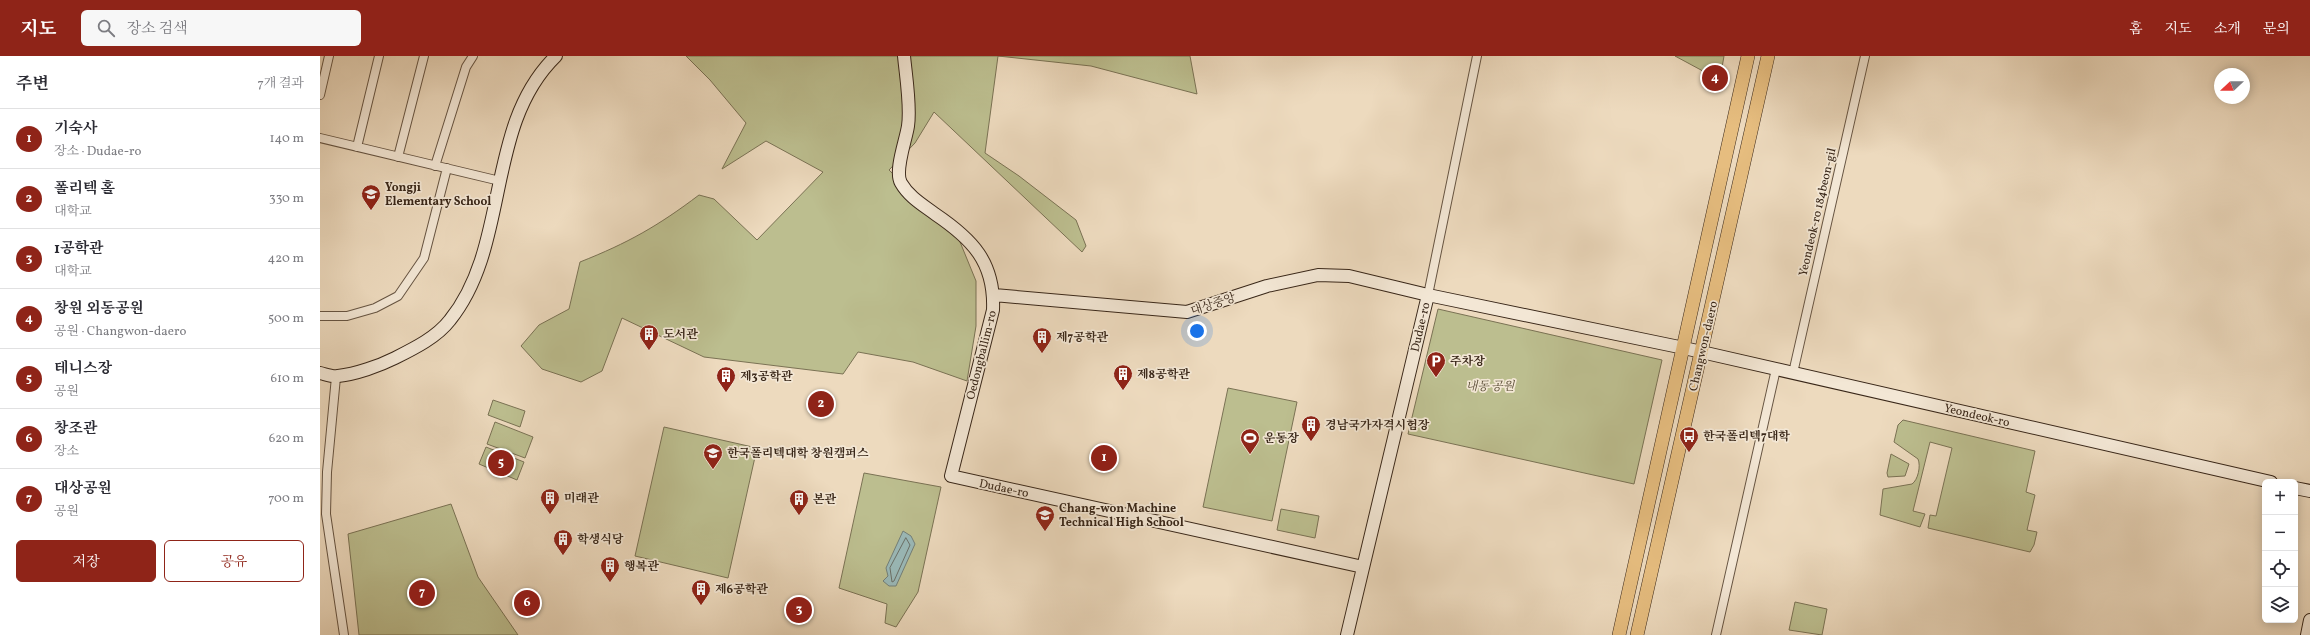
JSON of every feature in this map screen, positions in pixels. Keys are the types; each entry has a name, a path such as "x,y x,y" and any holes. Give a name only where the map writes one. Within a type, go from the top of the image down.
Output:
{"main road":[{"name":"Changwon-daero","path":"1619,635 1748,56"},
{"name":"Changwon-daero","path":"1637,635 1768,56"}],"street":[{"path":"320,95 329,56"},
{"path":"357,147 379,56"},
{"path":"398,157 424,56"},
{"path":"435,166 466,67 473,56"},
{"path":"320,373 336,377 385,362 413,349 449,321 469,293 485,253 500,181 517,116 528,91 547,64 556,56"},
{"name":"Oedongballim-ro","path":"904,56 908,124 899,172 901,182 915,200 959,230 975,246 987,267 994,295 993,310 951,476"},
{"path":"1428,295 1477,56"},
{"name":"Yeondeok-ro 184beon-gil","path":"1793,373 1865,56"},
{"path":"320,138 500,181"},
{"path":"320,316 347,316 375,308 398,296 424,258 447,168"},
{"name":"대상중앙","path":"994,295 1187,312 1268,286 1318,275 1349,276 1428,295"},
{"name":"Dudae-ro","path":"1347,635 1428,295 1684,348"},
{"name":"Yeondeok-ro","path":"1684,348 2262,480"},
{"path":"1716,635 1776,369"},
{"path":"336,377 327,472 326,514 344,635"},
{"name":"Dudae-ro","path":"951,476 1362,567"},
{"path":"2298,489 2310,491"},
{"path":"2306,635 2310,620"}],"green space":[{"path":"686,56 998,56 985,153 1019,176 1076,220 1086,246 1082,252 934,112 915,143 889,170 958,237 976,281 976,326 967,381 913,362 858,352 843,374 704,357 622,318 602,371 581,382 542,369 521,346 539,325 569,309 580,262 628,241 670,216 699,195 714,199 757,240 823,172 766,141 722,169 746,123 710,80"},
{"path":"998,56 1190,56 1197,94 1091,66"},
{"path":"1675,56 1724,56 1719,85 1701,70"},
{"name":"내동 공원","path":"1438,309 1662,360 1634,484 1408,434"},
{"name":"운동장","path":"1228,388 1297,402 1272,521 1203,507"},
{"path":"493,400 525,411 520,427 488,415"},
{"path":"1903,420 2035,451 2026,492 2035,495 2027,530 2037,532 2034,545 2030,552 1928,528 1930,515 1936,516 1952,448 1930,442 1913,511 1925,514 1920,527 1880,515 1883,489 1912,484 1918,473 1918,459 1894,442 1898,425"},
{"path":"495,422 533,437 525,458 487,444"},
{"path":"664,427 757,448 728,578 635,556"},
{"path":"486,447 524,462 517,480 479,464"},
{"path":"1891,454 1909,464 1905,476 1888,477 1887,473"},
{"path":"864,473 941,487 918,592 896,627 885,623 887,604 839,588"},
{"path":"451,504 478,577 518,635 359,635 348,534"},
{"path":"1281,509 1319,516 1315,538 1277,530"},
{"path":"1795,602 1827,609 1822,635 1789,630"}],"water":[{"path":"903,531 911,536 915,544 896,586 889,586 883,581 888,576 886,568"}],"place":[{"name":"창원 외동공원","path":"1715,78"},
{"name":"Yongji Elementary School","path":"371,211"},
{"name":"도서관","path":"649,351"},
{"name":"제7공학관","path":"1042,354"},
{"name":"주차장","path":"1436,378"},
{"name":"제8공학관","path":"1123,391"},
{"name":"제3공학관","path":"726,393"},
{"name":"폴리텍 홀","path":"821,404"},
{"name":"경남국가자격시험장","path":"1311,442"},
{"name":"한국폴리텍7대학","path":"1689,453"},
{"name":"운동장","path":"1250,455"},
{"name":"기숙사","path":"1104,458"},
{"name":"테니스장","path":"501,463"},
{"name":"한국폴리텍대학 창원캠퍼스","path":"713,470"},
{"name":"미래관","path":"550,515"},
{"name":"본관","path":"799,516"},
{"name":"Chang-won Machine Technical High School","path":"1045,532"},
{"name":"학생식당","path":"563,556"},
{"name":"행복관","path":"610,583"},
{"name":"대상공원","path":"422,593"},
{"name":"창조관","path":"527,603"},
{"name":"제6공학관","path":"701,606"},
{"name":"1공학관","path":"799,610"}]}
